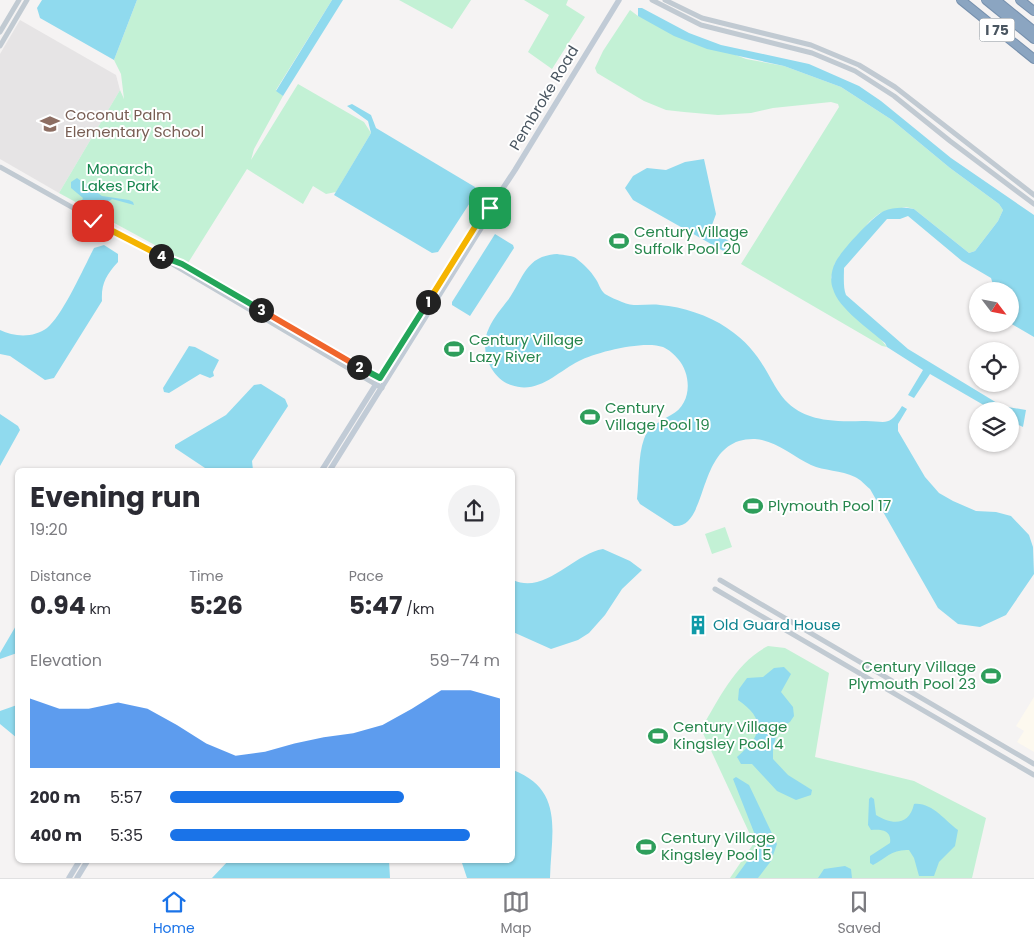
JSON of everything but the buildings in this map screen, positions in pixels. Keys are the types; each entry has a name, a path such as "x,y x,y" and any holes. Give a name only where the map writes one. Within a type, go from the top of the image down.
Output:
{"highway":[{"name":"I 75","path":"961,0 1034,59"},
{"path":"986,0 1034,39"},
{"path":"996,0 1034,30"},
{"name":"I 75","path":"1020,0 1034,11"}],"main road":[{"name":"Pembroke Road","path":"331,468 486,220 490,208 619,0"},
{"name":"Pembroke Road","path":"323,468 483,214 490,208"},
{"path":"69,878 78,863"},
{"path":"77,878 86,863"}],"street":[{"path":"0,32 19,0"},
{"path":"0,46 27,0"},
{"path":"652,0 701,25 812,53 834,61 875,83 1034,204"},
{"path":"666,0 702,18 811,46 859,65 895,87 1034,195"},
{"path":"942,135 947,129"},
{"path":"0,167 159,256 382,388"},
{"path":"159,256 182,264 386,382"},
{"path":"720,580 1034,764"},
{"path":"715,589 1034,775"}],"shaded area":[{"name":"Coconut Palm Elementary School","path":"20,20 116,75 120,90 59,193 0,159 0,54"},
{"path":"1034,697 1034,752 1017,742 1024,731 1016,726"}],"green space":[{"name":"Monarch Lakes Park","path":"137,0 332,0 276,90 283,96 254,149 251,160 298,84 364,122 371,133 336,192 326,194 313,186 303,204 247,169 188,263 59,193 120,90 124,99 121,74 114,60"},
{"path":"399,0 471,0 452,29"},
{"path":"524,0 568,0 566,5 585,17 552,69 528,52 549,15"},
{"path":"630,10 638,16 746,59 784,66 841,87 892,120 950,168 999,204 1003,210 998,221 975,251 969,253 914,209 906,207 880,213 870,221 835,263 831,278 887,347 882,346 741,264 839,107 838,104 831,102 773,108 751,113 718,115 666,110 644,101 597,73 595,68 603,51"},
{"path":"725,527 732,547 712,554 705,534"},
{"path":"768,646 785,648 829,673 815,757 914,781 986,818 972,878 730,878 754,843 701,729 737,671"}],"water":[{"path":"42,0 137,0 114,60 40,18 37,8"},
{"path":"332,0 343,0 283,96 276,91"},
{"path":"638,8 642,8 689,33 721,45 809,64 859,86 881,101 951,158 1034,215 1034,337 1019,328 1019,282 992,282 991,278 962,261 908,216 900,219 887,219 844,268 846,295 908,349 969,386 969,392 979,392 995,402 978,402 930,374 914,398 908,395 923,370 887,347 885,343 841,304 833,289 831,276 835,263 850,243 884,211 899,208 914,209 969,253 975,251 998,221 1003,210 999,204 950,168 892,120 841,87 784,66 707,49 674,36 638,16"},
{"path":"352,104 371,115 376,128 475,187 475,195 438,252 432,253 334,195 371,133 368,121 347,106"},
{"path":"704,159 716,214 712,230 736,247 733,252 727,253 633,200 625,188 633,176 647,168 666,170 685,162"},
{"path":"77,178 102,196 129,200 134,205 112,199 103,206 100,212 81,203 83,198 71,188 71,182"},
{"path":"495,234 513,245 514,248 470,316 452,305 452,302"},
{"path":"104,245 118,254 118,262 105,280 102,290 102,301 54,378 45,380 10,356 0,354 0,330 11,334 30,335 47,328 60,313 94,248"},
{"path":"557,254 576,258 591,273 603,292 627,304 669,306 686,310 712,319 727,328 747,344 779,392 790,405 805,414 829,420 885,422 893,418 902,406 907,409 898,424 898,431 925,477 939,493 976,511 996,512 1011,516 1029,535 1033,547 1034,574 1006,615 980,627 958,624 938,608 870,489 855,477 811,465 770,442 755,439 736,442 722,452 712,466 694,513 686,523 674,526 640,504 637,499 639,469 642,445 646,435 655,425 678,410 683,404 688,389 683,366 673,354 663,347 655,345 620,348 579,361 547,381 530,387 511,385 503,381 497,376 488,361 485,344 486,336 495,317 526,270 538,259"},
{"path":"189,346 195,347 219,360 213,372 214,376 210,378 200,374 169,393 164,392 163,388"},
{"path":"261,384 285,399 288,406 252,461 253,468 205,468 175,448 175,445 226,415 254,385"},
{"path":"1019,409 1026,410 1023,427 1019,425"},
{"path":"0,414 18,426 20,430 0,466"},
{"path":"603,549 630,561 642,570 622,589 605,615 589,633 578,640 551,649 515,633 515,580 525,583 548,578 592,552"},
{"path":"15,627 15,654 0,659 0,653"},
{"path":"784,667 791,674 781,692 793,707 794,716 790,722 778,729 773,748 773,759 788,775 812,790 811,795 796,800 777,791 752,764 741,764 737,757 752,742 758,728 754,714 738,700 739,689 747,678 763,677 774,668"},
{"path":"15,706 15,736 0,724 0,711"},
{"path":"515,771 530,779 541,789 548,801 551,815 550,878 467,878 462,863 515,863"},
{"path":"736,777 749,785 777,844 771,861 758,878 735,878 759,845 733,779"},
{"path":"871,797 874,799 876,815 888,821 904,820 912,811 914,804 921,804 938,813 958,830 955,846 939,862 934,876 919,876 914,858 909,850 889,854 873,865 870,863 870,856 890,843 888,833 871,830 868,825 869,799"},
{"path":"226,863 389,863 390,878 212,878"},
{"path":"845,866 851,869 852,878 818,878 824,869"}],"place":[{"name":"Coconut Palm Elementary School","path":"50,124"},
{"name":"Century Village Suffolk Pool 20","path":"619,241"},
{"name":"Century Village Lazy River","path":"454,349"},
{"name":"Century Village Pool 19","path":"590,417"},
{"name":"Plymouth Pool 17","path":"753,506"},
{"name":"Old Guard House","path":"698,625"},
{"name":"Century Village Plymouth Pool 23","path":"991,676"},
{"name":"Century Village Kingsley Pool 4","path":"658,736"},
{"name":"Century Village Kingsley Pool 5","path":"646,847"}],"route":[{"path":"93,221 159,256 182,264 380,378 483,214 490,208"}]}
